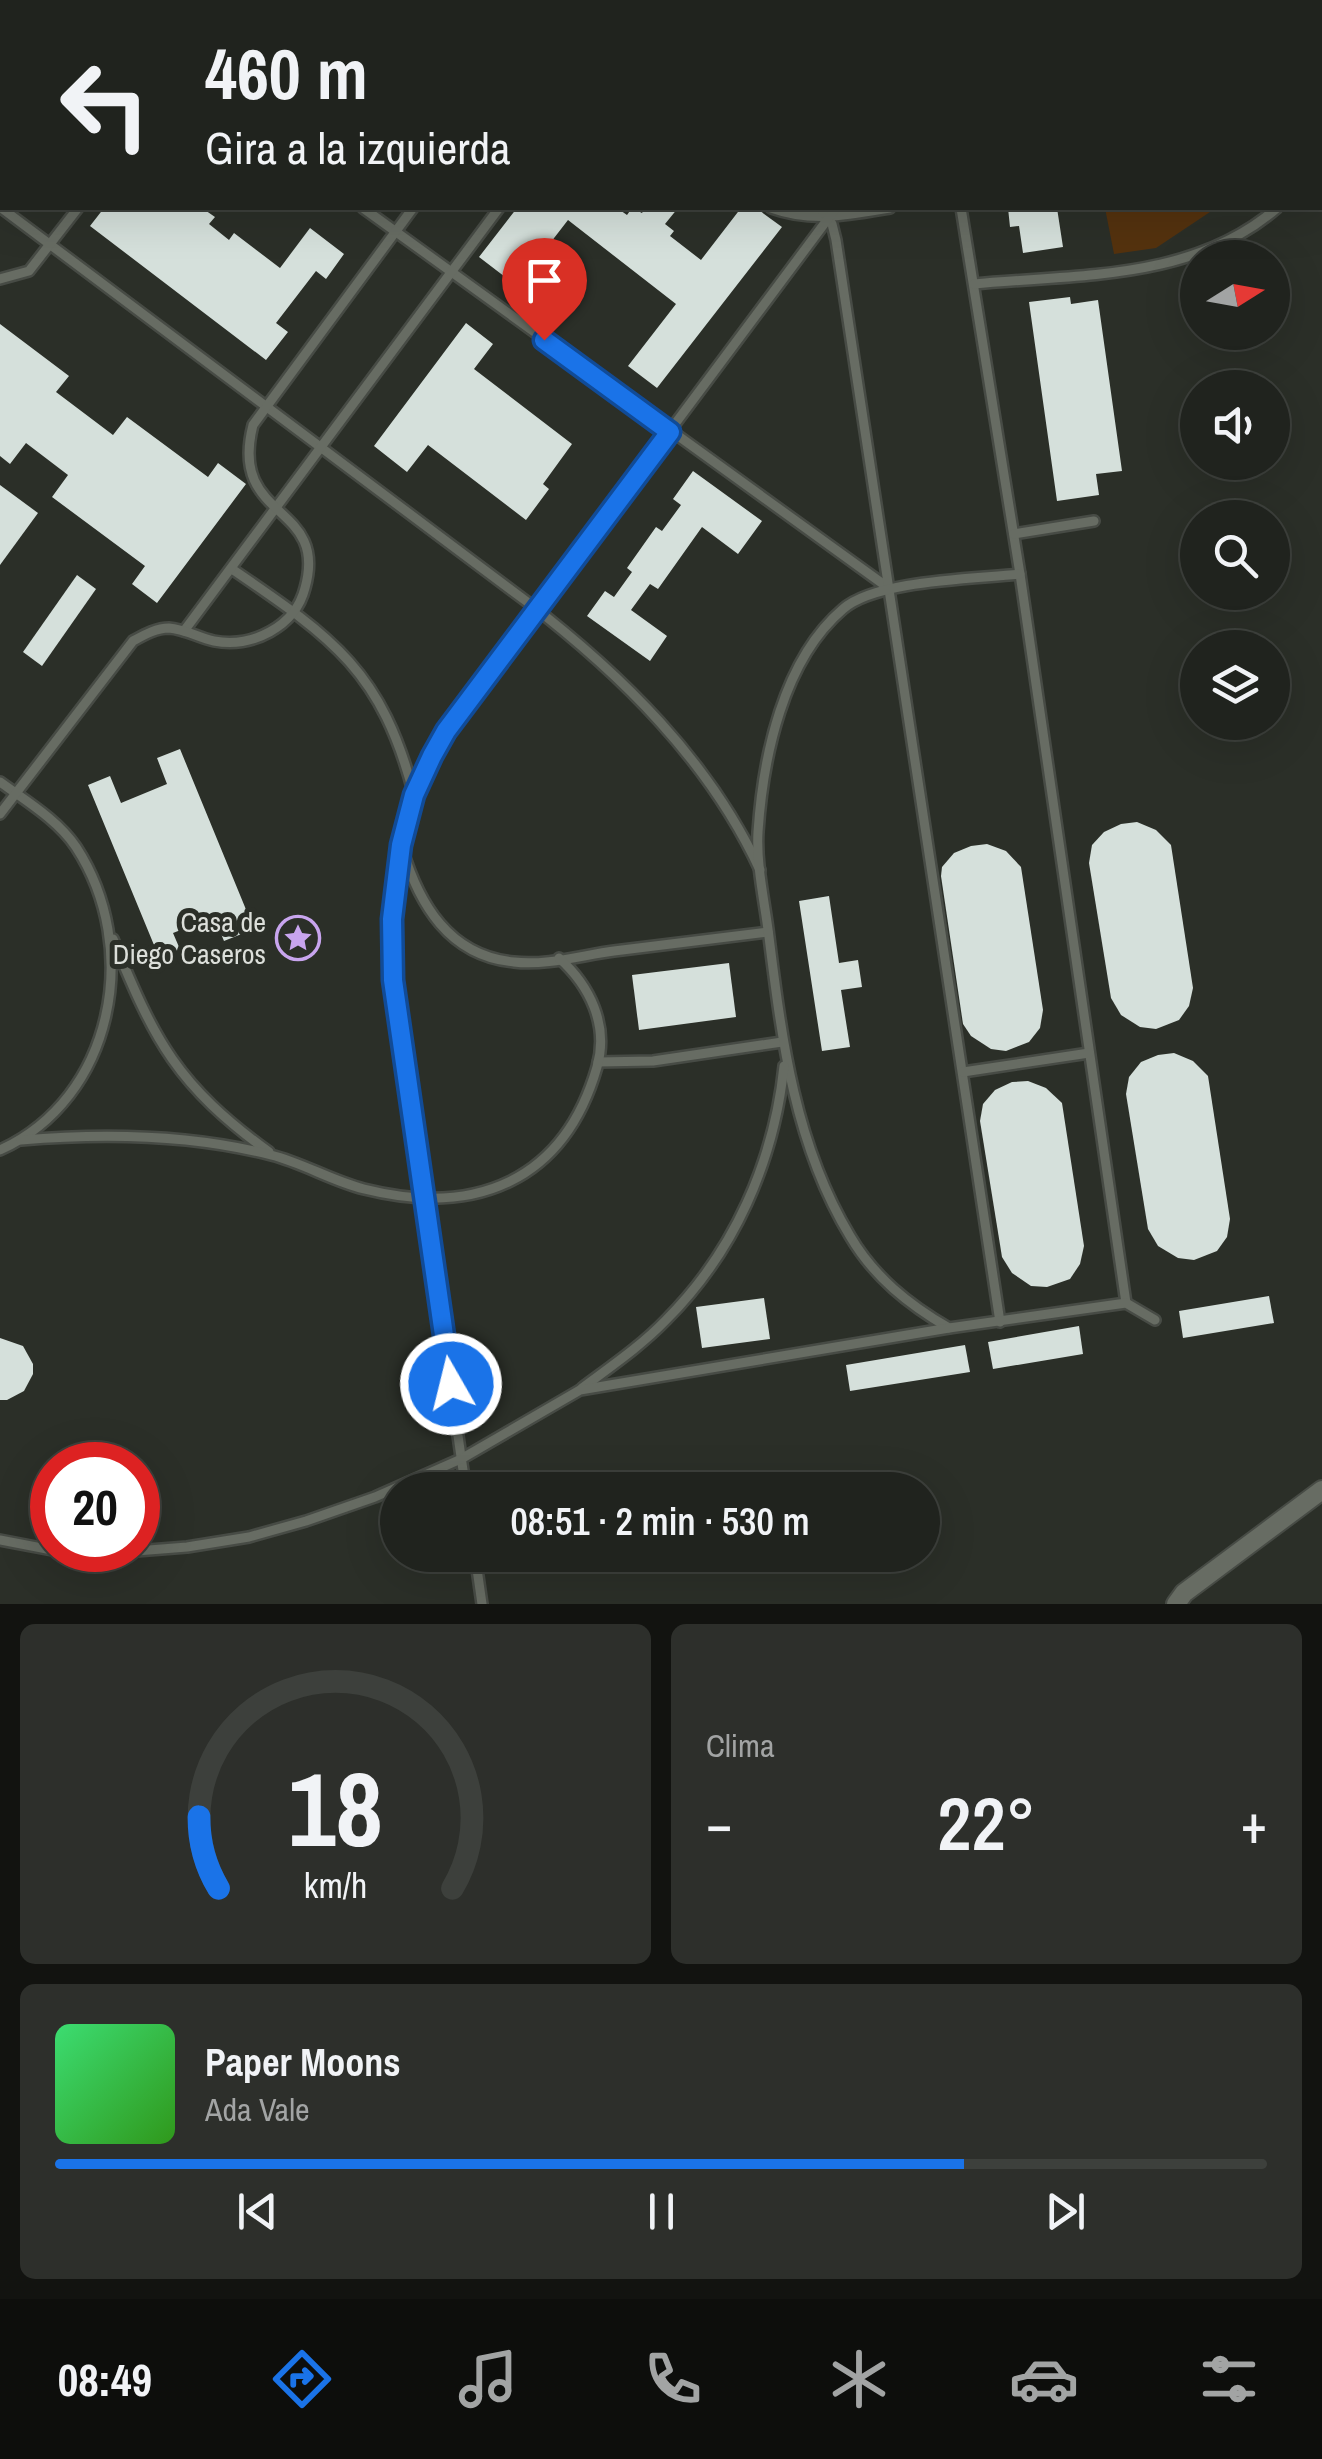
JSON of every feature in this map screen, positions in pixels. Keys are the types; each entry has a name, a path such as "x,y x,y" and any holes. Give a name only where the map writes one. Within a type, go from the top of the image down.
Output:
{"street":[{"path":"1176,1604 1184,1593 1322,1490"}],"lane":[{"path":"4,210 538,610 598,660 698,767 760,870"},
{"path":"0,279 30,270 77,210"},
{"path":"367,210 890,589"},
{"path":"0,814 133,641 162,629 214,641 253,640 295,612 306,587 306,541 296,525 257,490 248,452 253,425 411,210"},
{"path":"184,631 497,210"},
{"path":"779,210 828,218 878,210"},
{"path":"822,210 836,240 1000,1322"},
{"path":"463,1472 393,980 392,919 401,845 414,795 446,731 834,210"},
{"path":"961,210 1014,534 1126,1304"},
{"path":"974,284 1148,270 1205,252 1236,237 1274,210"},
{"path":"1014,534 1094,520"},
{"path":"232,569 323,632 348,658 374,693 401,745 414,795"},
{"path":"949,1328 888,1286 851,1238 831,1201 810,1146 782,1042 758,836 766,771 796,672 827,624 844,607 857,598 890,589 1020,574"},
{"path":"0,782 65,833 77,849 149,1025 180,1073 230,1123 274,1156"},
{"path":"401,845 413,885 446,932 468,946 514,962 768,932"},
{"path":"0,1150 21,1140 66,1099 99,1044 112,976 106,923"},
{"path":"21,1140 139,1136 274,1156 363,1189 425,1198 484,1192 529,1172 564,1136 580,1111 598,1062 600,1031 593,1003 580,980 559,958"},
{"path":"598,1062 653,1061 782,1042"},
{"path":"963,1072 1088,1052"},
{"path":"160,1549 249,1537 376,1498 461,1459 580,1390 665,1321 715,1263 737,1226 765,1158 780,1106 785,1056"},
{"path":"580,1390 949,1328 1126,1304 1155,1320"},
{"path":"0,1540 30,1546"},
{"path":"477,1572 482,1604"}],"shaded area":[{"path":"1105,210 1213,210 1156,248 1114,254"}],"building":[{"path":"102,210 205,210 215,217 209,224 229,240 234,233 280,268 310,228 344,254 326,279 316,271 276,323 288,332 266,360 90,226"},
{"path":"515,210 620,210 627,215 631,210 676,210 665,224 674,231 670,236 701,260 739,210 759,210 782,227 657,388 628,366 676,304 568,220 517,286 479,257"},
{"path":"1008,210 1057,210 1063,247 1023,253 1019,226 1010,227"},
{"path":"1070,297 1071,304 1098,300 1122,471 1096,474 1099,495 1057,501 1029,302"},
{"path":"466,323 493,344 474,369 572,444 543,484 549,489 526,520 428,445 407,472 374,446"},
{"path":"0,324 69,376 56,392 113,435 127,417 208,477 218,463 246,484 157,603 132,584 145,566 52,497 68,475 26,443 10,464 0,456"},
{"path":"693,471 762,521 738,554 702,527 658,589 650,584 631,610 667,636 650,661 587,616 605,591 614,597 632,572 627,568 656,527 662,531 681,505 673,499"},
{"path":"0,485 38,513 0,565"},
{"path":"77,575 96,589 42,666 23,652"},
{"path":"180,749 254,929 224,941 214,917 173,933 182,954 161,962 88,785 110,776 121,803 167,784 157,758"},
{"path":"1137,822 1156,830 1171,845 1193,988 1189,1006 1179,1020 1156,1029 1140,1027 1121,1015 1111,998 1089,863 1092,845 1104,832"},
{"path":"987,844 1006,851 1021,867 1043,1010 1040,1028 1029,1042 1006,1051 991,1049 971,1036 963,1024 941,876 942,867 954,853"},
{"path":"829,896 839,963 858,960 862,987 841,990 850,1047 822,1051 799,901"},
{"path":"729,963 736,1017 639,1030 632,975"},
{"path":"1174,1053 1193,1061 1208,1076 1230,1219 1227,1237 1217,1251 1194,1260 1178,1258 1158,1246 1148,1229 1126,1094 1129,1077 1141,1062"},
{"path":"1028,1081 1046,1088 1062,1103 1084,1246 1080,1264 1070,1279 1047,1287 1031,1286 1012,1273 1002,1257 980,1121 983,1104 995,1090 1012,1082"},
{"path":"1269,1296 1274,1323 1183,1338 1179,1311"},
{"path":"764,1298 770,1339 702,1348 696,1307"},
{"path":"1079,1326 1083,1354 993,1369 988,1342"},
{"path":"0,1338 23,1346 33,1364 33,1374 24,1391 7,1400 0,1400"},
{"path":"965,1345 970,1372 850,1391 846,1365"}],"place":[{"name":"Casa de Diego Caseros","path":"298,938"}],"route":[{"path":"451,1384 393,980 392,919 401,845 414,795 446,731 670,432 544,340"}]}
